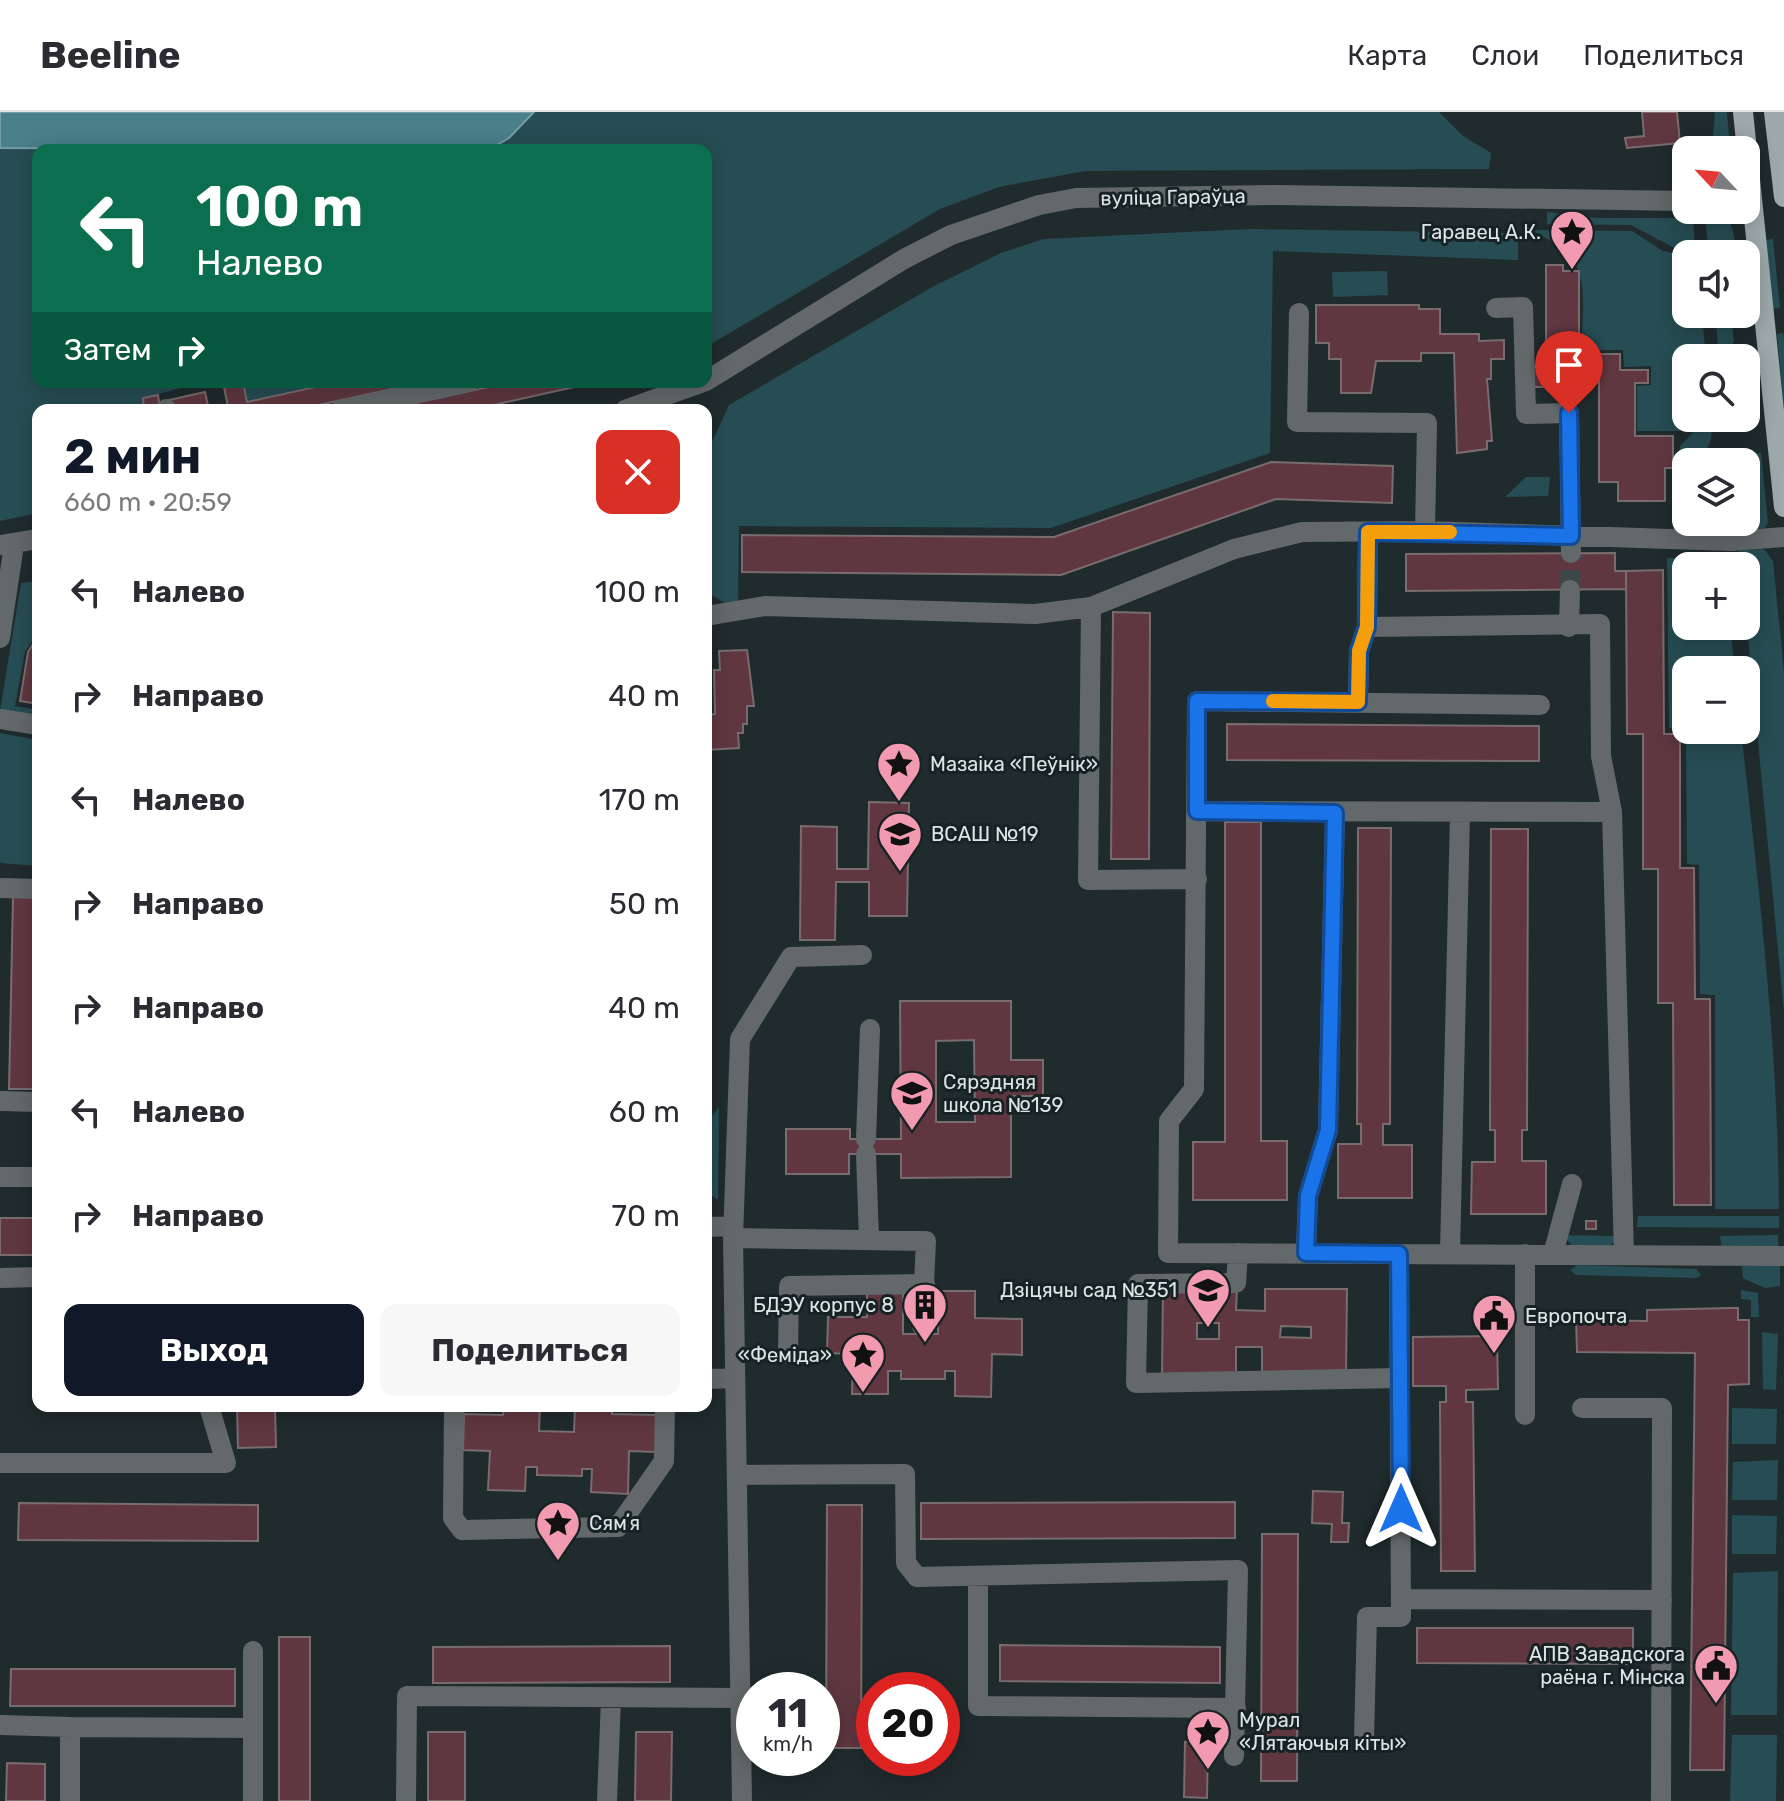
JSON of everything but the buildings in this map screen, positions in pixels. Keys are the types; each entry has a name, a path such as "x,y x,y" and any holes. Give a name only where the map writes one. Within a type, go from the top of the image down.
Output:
{"main road":[{"path":"1743,112 1745,136"},
{"path":"1760,188 1783,187 1774,112"},
{"path":"1752,224 1784,507"}],"street":[{"name":"вуліца Гараўца","path":"712,377 904,259 951,235 990,219 1063,200 1277,195 1672,201"},
{"path":"1496,308 1523,307 1526,414 1569,413 1571,544"},
{"path":"1299,313 1297,422 1427,423 1425,531"},
{"path":"368,404 441,388"},
{"name":"вуліца Гараўца","path":"642,404 686,388"},
{"path":"712,617 765,606 1035,614 1091,607 1234,549 1302,532 1425,531 1571,544 1784,537"},
{"path":"1358,702 1359,651 1367,627 1368,532"},
{"path":"0,638 7,545 32,540"},
{"path":"1569,627 1570,590"},
{"path":"1091,607 1088,880 1197,879"},
{"path":"1367,627 1569,627 1600,624 1601,756 1612,812 1624,1255"},
{"path":"1540,705 1197,701 1194,1089 1169,1121 1168,1253 1784,1256"},
{"path":"0,719 32,724"},
{"path":"1197,811 1612,812"},
{"path":"1306,1253 1308,1196 1328,1130 1335,813"},
{"path":"1450,1254 1460,813"},
{"path":"0,888 32,889"},
{"path":"741,1672 732,1232 740,1039 791,957 862,955"},
{"path":"869,1239 866,1147 870,1029"},
{"path":"0,1101 32,1102"},
{"path":"0,1177 32,1177"},
{"path":"1553,1254 1572,1184"},
{"path":"712,1228 732,1232 926,1241 922,1326"},
{"path":"1238,1253 1236,1283 1138,1284 1136,1383 1399,1378"},
{"path":"1364,1739 1367,1617 1401,1617 1399,1254"},
{"path":"1525,1254 1525,1415"},
{"path":"0,1278 32,1277"},
{"path":"788,1354 789,1286 925,1284"},
{"path":"712,1379 735,1378"},
{"path":"1582,1408 1662,1408 1661,1801"},
{"path":"0,1463 226,1463 211,1412"},
{"path":"454,1412 453,1518 462,1530 618,1527 664,1461 665,1412"},
{"path":"737,1475 905,1474 906,1563 917,1577 1238,1570 1234,1756"},
{"path":"978,1578 978,1706 1236,1708"},
{"path":"1401,1599 1662,1600"},
{"path":"253,1651 253,1801"},
{"path":"406,1801 407,1696 736,1698"},
{"path":"607,1801 611,1699"},
{"path":"0,1725 253,1728"},
{"path":"70,1727 70,1801"},
{"path":"742,1776 742,1801"}],"shaded area":[{"path":"0,112 1439,112 1463,136 1491,153 1489,169 1085,171 999,187 940,209 712,343 712,144 32,144 32,388 181,388 143,398 144,404 32,404 32,514 0,521"},
{"path":"0,112 534,112 509,138 498,144 32,144 32,148 0,148"},
{"path":"1715,112 1727,112 1729,136 1713,136"},
{"path":"1547,212 1599,218 1672,218 1672,224 1693,224 1694,240 1672,240 1672,247 1631,225 1547,224"},
{"path":"1706,224 1731,224 1735,240 1707,240"},
{"path":"1248,229 1518,233 1518,260 1273,251 1270,453 1051,528 739,526 738,604 727,604 712,595 712,442 729,405 934,286 1001,253 1044,239"},
{"path":"1530,230 1632,231 1663,251 1672,253 1672,328 1703,328 1705,344 1672,344 1672,431 1637,431 1637,386 1651,385 1651,366 1624,367 1623,350 1582,350 1583,291 1580,277 1566,252"},
{"path":"1773,239 1780,308 1771,309 1764,240"},
{"path":"1387,271 1388,295 1333,297 1332,272"},
{"path":"1716,328 1733,328 1732,344 1718,344"},
{"path":"1783,333 1784,338 1784,407 1777,334"},
{"path":"244,388 311,388 247,402"},
{"path":"1694,432 1712,432 1707,448 1680,446"},
{"path":"1760,453 1768,523 1765,528 1760,529"},
{"path":"1526,477 1550,477 1548,496 1505,497"},
{"path":"1764,549 1773,561 1784,672 1784,1012 1758,744 1760,656 1750,656 1748,640 1760,640 1760,552 1739,550"},
{"path":"1667,558 1672,558 1672,640 1732,640 1733,656 1672,656 1672,728 1669,728"},
{"path":"32,582 32,641 25,652 15,706 32,709 32,716 0,711 21,583"},
{"path":"0,733 32,739 32,866 0,863"},
{"path":"1686,744 1743,744 1771,1029 1779,1209 1715,1209 1715,995 1700,994 1699,865 1687,864"},
{"path":"719,1107 718,1200 712,1196 712,1116"},
{"path":"1638,1216 1779,1216 1779,1228 1637,1227"},
{"path":"1563,1235 1614,1236 1614,1242 1610,1246 1574,1248"},
{"path":"1778,1235 1778,1246 1774,1248 1722,1250 1720,1236"},
{"path":"1577,1265 1696,1269 1701,1275 1696,1278 1576,1275 1570,1270"},
{"path":"1742,1266 1780,1266 1780,1286 1765,1288 1743,1278"},
{"path":"1741,1290 1758,1293 1759,1317 1751,1317 1751,1300 1741,1299"},
{"path":"1762,1332 1778,1334 1776,1390 1763,1389"},
{"path":"1732,1408 1777,1409 1776,1444 1732,1444"},
{"path":"1778,1460 1777,1500 1732,1500 1733,1462"},
{"path":"1732,1515 1777,1516 1776,1554 1732,1554"},
{"path":"1778,1571 1777,1715 1731,1715 1733,1573"},
{"path":"1732,1735 1777,1735 1776,1801 1730,1801"}],"tunnel":[{"path":"1570,590 1571,553"}],"slow traffic":[{"path":"1273,701 1358,702 1359,651 1367,627 1368,532 1450,532"}],"place":[{"name":"Гаравец А.К.","path":"1572,271"},
{"name":"Мазаіка «Пеўнік»","path":"899,803"},
{"name":"ВСАШ №19","path":"900,873"},
{"name":"Сярэдняя школа №139","path":"912,1132"},
{"name":"Дзіцячы сад №351","path":"1208,1329"},
{"name":"БДЭУ корпус 8","path":"925,1344"},
{"name":"Европочта","path":"1494,1355"},
{"name":"«Феміда»","path":"863,1394"},
{"name":"Сямʼя","path":"558,1562"},
{"name":"АПВ Завадскога раёна г. Мінска","path":"1716,1705"},
{"name":"Мурал «Лятаючыя кіты»","path":"1208,1771"}],"route":[{"path":"1401,1509 1399,1254 1306,1253 1308,1196 1328,1130 1335,813 1197,811 1197,701 1358,702 1359,651 1367,627 1368,532 1571,536 1569,413"}]}
